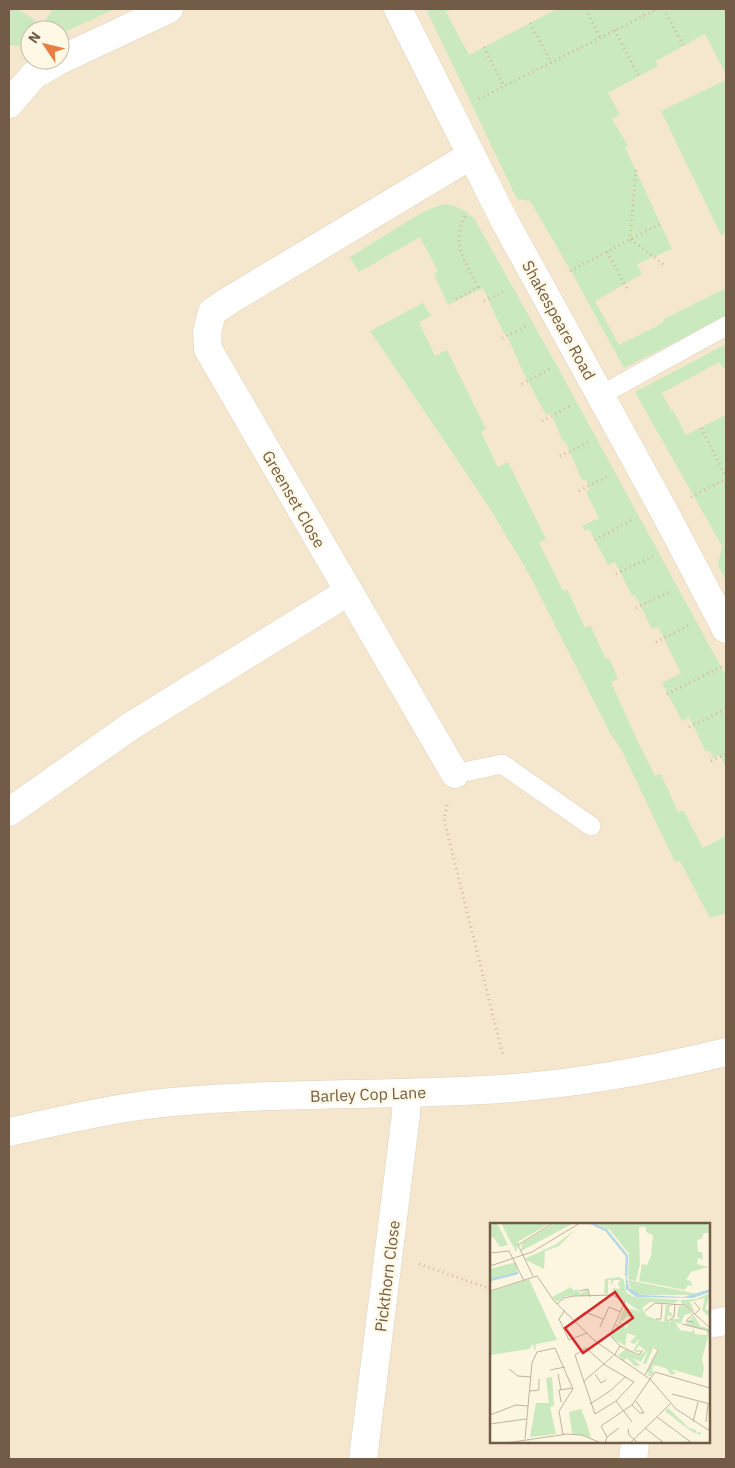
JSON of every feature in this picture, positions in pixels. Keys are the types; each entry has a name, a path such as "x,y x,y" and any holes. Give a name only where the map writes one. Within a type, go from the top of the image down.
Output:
{"street":[{"path":"70,55 169,9"},
{"name":"Shakespeare Road","path":"398,9 470,156 560,325 601,395 665,513 726,629"},
{"path":"13,92 43,70"},
{"name":"Greenset Close","path":"348,592 208,349 207,332 212,312 470,156"},
{"path":"9,812 131,726 348,592 455,774"},
{"name":"Barley Cop Lane","path":"9,1132 105,1112 170,1102 227,1098 501,1089 606,1078 726,1052"},
{"name":"Pickthorn Close","path":"363,1459 390,1254 407,1093"},
{"path":"710,1324 726,1321"},
{"path":"633,1459 635,1443"}],"lane":[{"path":"601,395 726,326"},
{"path":"455,774 502,764 591,826"}],"path":[{"path":"586,9 600,38"},
{"path":"471,103 657,9"},
{"path":"664,9 684,46"},
{"path":"530,23 551,62"},
{"path":"615,30 639,77"},
{"path":"484,47 504,86"},
{"path":"630,239 636,170"},
{"path":"456,298 478,287 459,249 460,225 467,212"},
{"path":"565,273 660,224"},
{"path":"630,239 664,265"},
{"path":"607,252 628,291"},
{"path":"484,301 500,293"},
{"path":"502,338 520,329"},
{"path":"522,384 542,374"},
{"path":"542,421 565,409"},
{"path":"685,501 726,478 701,428"},
{"path":"560,456 586,443"},
{"path":"580,491 614,472"},
{"path":"595,540 638,517"},
{"path":"616,574 658,553"},
{"path":"636,608 678,588"},
{"path":"656,642 696,622"},
{"path":"667,694 726,665"},
{"path":"689,728 726,709"},
{"path":"711,761 726,754"},
{"path":"455,774 444,819 503,1057 501,1089"},
{"path":"390,1254 490,1289"}],"shaded area":[{"path":"9,9 726,10 726,1459 9,1459"}],"green space":[{"path":"9,9 18,9 34,20 20,20 20,46 9,45"},
{"path":"53,9 115,9 70,29 70,20 45,20"},
{"path":"426,9 452,9 446,12 469,55 557,9 726,9 726,74 705,34 656,61 658,66 608,93 620,115 612,119 628,146 625,147 672,249 637,264 642,274 595,301 619,345 663,323 664,319 726,288 725,317 624,368 530,201 517,199"},
{"path":"726,80 726,232 721,235 661,111"},
{"path":"444,204 460,208 474,218 726,676 726,769 720,755 713,758 710,751 706,752 689,717 682,721 662,683 681,673 658,627 652,629 635,595 632,596 615,562 608,565 589,529 585,531 582,526 599,518 586,492 590,488 586,480 582,480 551,413 546,415 523,372 506,333 504,334 483,288 448,305 434,274 438,271 420,237 359,272 350,257 423,212"},
{"path":"423,303 431,316 419,322 435,356 447,350 486,429 481,432 498,467 508,462 546,539 539,543 563,591 567,589 585,628 590,625 606,659 609,658 618,679 611,682 655,776 661,774 678,812 683,810 703,848 726,836 726,913 710,918 680,861 675,862 621,749 611,735 529,574 489,507 370,331"},
{"path":"726,344 726,367 723,368 719,362 662,393 686,435 726,415 726,581 718,565 722,546 635,392"}]}
